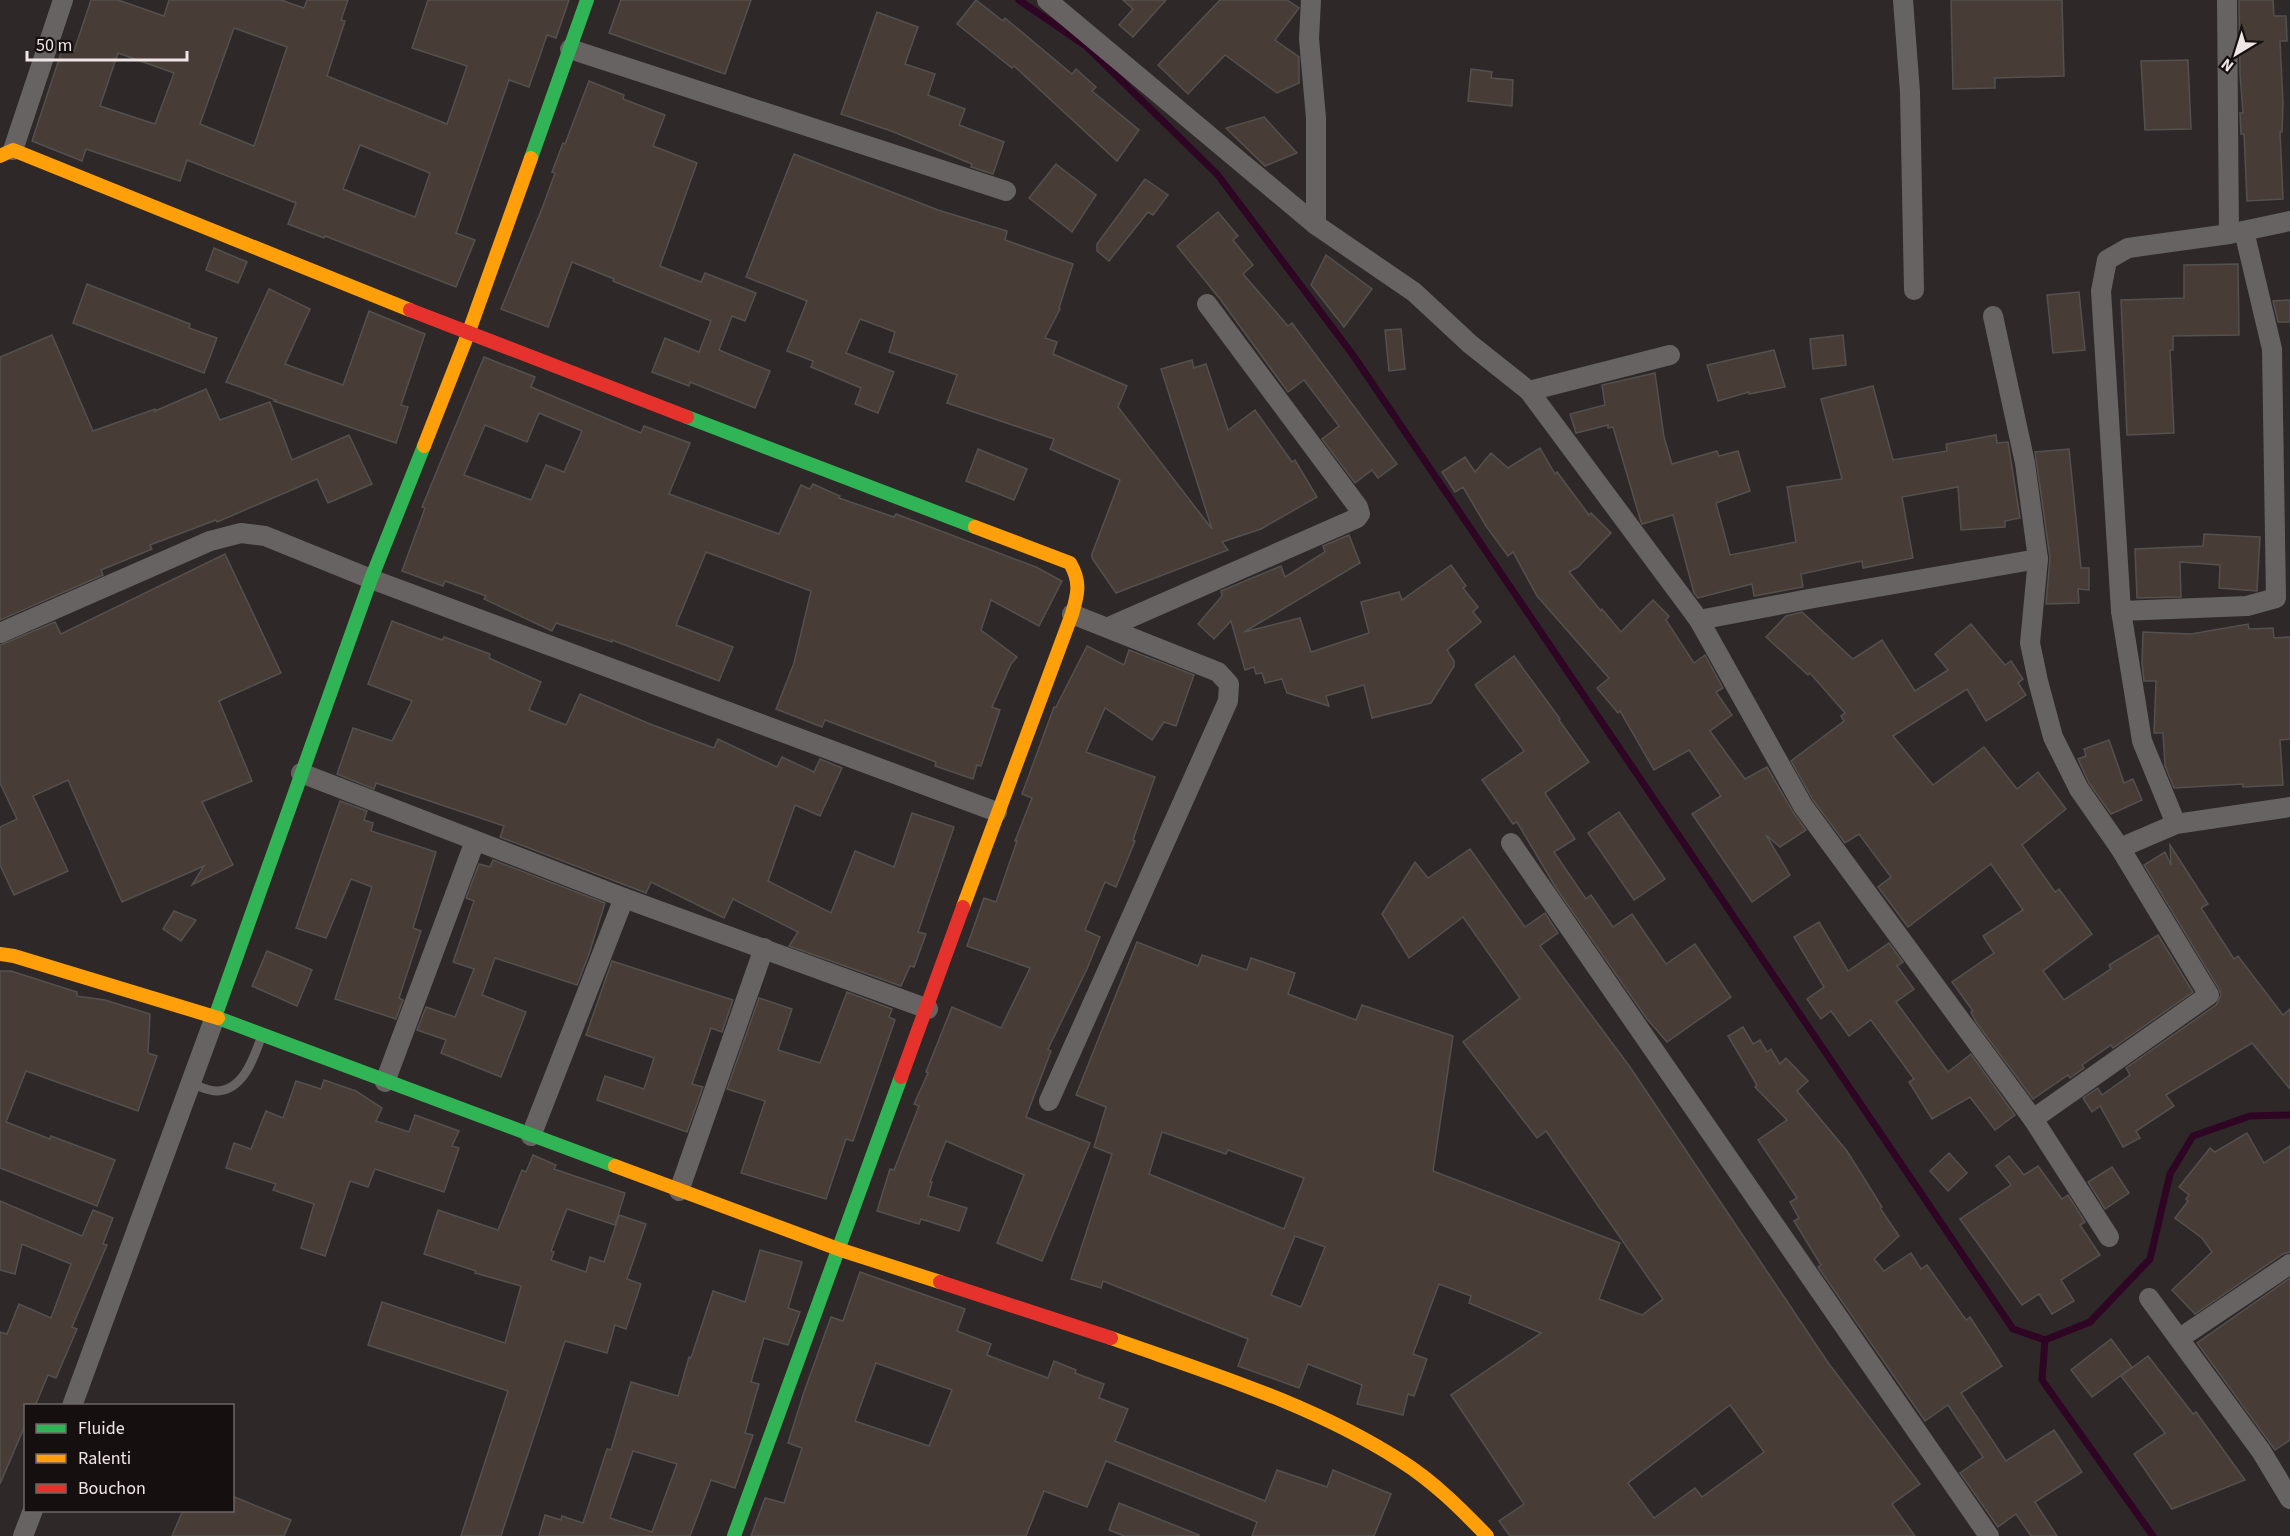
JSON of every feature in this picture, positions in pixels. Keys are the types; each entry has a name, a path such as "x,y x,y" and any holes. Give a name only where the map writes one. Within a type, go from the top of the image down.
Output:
{"street":[{"path":"63,0 7,153 468,334 1070,563 1078,575 1079,589 1072,614 997,812 841,1250 734,1536"},
{"path":"73,1404 191,1084 371,579 468,334 587,0"},
{"path":"1047,0 1317,225 1414,292 1470,344 1529,391 1699,620 1803,806 2033,1119 2109,1237"},
{"path":"1311,0 1309,39 1316,118 1317,225"},
{"path":"1903,0 1910,92 1914,290"},
{"path":"2121,611 2247,606 2283,598 2272,349 2237,232 2227,0"},
{"path":"570,49 1006,191"},
{"path":"2176,824 2142,741 2121,611 2101,291 2107,260 2128,248 2237,232 2290,221"},
{"path":"1109,627 1357,518 1360,513 1358,507 1207,304"},
{"path":"1993,316 2025,463 2038,559 2030,644 2053,737 2079,789 2120,848 2209,995 2033,1119"},
{"path":"1529,391 1670,356"},
{"path":"0,633 210,541 241,533 266,536 371,579 997,812"},
{"path":"1699,620 2038,559"},
{"path":"1049,1101 1228,701 1229,684 1218,672 1072,614"},
{"path":"302,773 624,898 928,1009"},
{"path":"2120,848 2176,824 2290,807"},
{"path":"385,1082 475,841"},
{"path":"1511,843 1989,1536"},
{"path":"531,1136 624,898"},
{"path":"679,1191 764,948"},
{"path":"0,954 215,1017 841,1250 1061,1320 1258,1391 1330,1422 1402,1461 1459,1506 1487,1536"},
{"path":"2180,1338 2290,1264"},
{"path":"2150,1298 2261,1451 2290,1499"},
{"path":"23,1536 32,1512"}],"lane":[{"path":"191,1084 218,1092 229,1087 249,1068 262,1035"}],"building":[{"path":"91,0 118,0 164,16 169,0 281,0 304,8 307,0 348,0 341,20 345,21 327,76 447,124 467,66 412,48 428,0 569,0 556,38 547,35 529,87 509,80 456,233 475,240 456,287 288,224 296,203 187,160 180,181 86,149 82,161 32,141 63,47 74,51","holes":["234,28 287,47 254,146 200,124","118,53 174,73 155,124 100,106","360,145 430,173 415,217 343,189"]},
{"path":"621,0 751,0 725,74 609,33"},
{"path":"976,0 1003,21 1005,18 1072,74 1076,69 1096,87 1092,91 1139,130 1117,161 1014,66 1012,68 957,24"},
{"path":"1123,0 1166,0 1133,37 1119,25 1133,9"},
{"path":"1220,0 1287,0 1299,8 1275,40 1299,57 1299,83 1277,93 1225,55 1188,94 1158,65"},
{"path":"1951,0 2062,0 2064,76 1995,78 1995,88 1953,89"},
{"path":"2239,0 2273,0 2274,16 2286,16 2287,41 2280,41 2283,104 2282,132 2280,132 2283,199 2247,201 2244,134 2241,134 2240,113 2243,113"},
{"path":"877,12 918,27 905,64 935,74 928,95 965,109 959,125 1004,142 993,174 971,167 972,164 891,131 841,114"},
{"path":"2188,60 2191,129 2145,130 2141,61"},
{"path":"1471,69 1492,72 1491,78 1513,80 1512,106 1468,101"},
{"path":"589,81 624,95 623,99 665,115 653,146 697,163 660,266 701,282 705,273 756,293 745,321 732,316 719,350 770,371 755,408 690,382 689,386 652,372 665,338 699,352 711,321 572,262 548,327 501,309 543,206 555,173 552,172"},
{"path":"1264,117 1297,153 1265,166 1226,128"},
{"path":"794,154 938,210 1007,231 1005,240 1073,264 1060,309 1045,338 1057,342 1053,354 1127,386 1118,407 1212,529 1161,369 1192,360 1194,368 1206,364 1228,430 1255,410 1292,462 1295,460 1317,497 1261,529 1222,542 1228,550 1116,593 1092,558 1092,554 1120,480 1050,449 1054,439 947,403 957,375 889,352 895,332 860,319 846,353 894,372 878,413 855,404 861,388 811,367 813,361 787,351 807,301 746,277"},
{"path":"1056,164 1096,195 1072,232 1029,198"},
{"path":"1145,179 1168,195 1153,215 1148,212 1109,261 1097,251 1097,244"},
{"path":"1218,212 1238,236 1233,240 1253,265 1243,274 1288,326 1292,323 1397,464 1378,478 1372,470 1355,483 1322,439 1339,426 1304,380 1288,392 1220,299 1177,246"},
{"path":"214,248 247,262 238,283 206,270"},
{"path":"1326,255 1372,289 1344,327 1311,285"},
{"path":"2238,264 2239,335 2173,336 2173,350 2170,350 2174,433 2127,435 2121,300 2184,298 2184,265"},
{"path":"87,284 190,324 189,328 217,338 204,373 73,323"},
{"path":"269,289 310,309 285,364 343,385 369,311 425,334 401,405 408,407 396,443 226,382"},
{"path":"2079,292 2085,350 2053,353 2047,295"},
{"path":"2290,300 2290,322 2278,322 2273,301"},
{"path":"1401,329 1405,369 1389,371 1385,330"},
{"path":"52,335 93,431 155,409 155,411 206,389 220,420 270,402 292,460 349,435 372,484 328,503 317,479 217,522 216,520 150,545 152,549 101,570 103,575 0,620 0,357"},
{"path":"1843,335 1846,365 1813,369 1810,339"},
{"path":"1774,350 1785,387 1749,394 1749,392 1718,401 1707,365"},
{"path":"484,357 535,377 531,387 641,433 644,426 690,443 669,494 779,534 801,485 810,489 813,484 840,496 839,498 894,517 896,514 1036,567 1062,581 1039,626 991,600 981,630 1017,657 1011,664 992,707 1000,710 981,766 977,765 973,779 935,766 936,762 825,720 822,727 776,709 794,663 811,591 706,552 676,625 733,647 719,681 612,640 612,642 556,623 552,631 484,599 486,596 445,581 443,586 402,571 425,508 422,507","holes":["539,413 582,431 564,472 546,465 531,500 464,475 485,425 527,442"]},
{"path":"1655,373 1664,437 1672,464 1717,451 1719,456 1738,451 1750,491 1716,503 1730,555 1796,542 1787,487 1842,479 1821,399 1873,386 1893,460 1947,451 1946,444 1996,435 1997,443 2008,442 2020,518 2005,521 2005,527 1961,530 1958,487 1902,497 1913,558 1863,568 1862,561 1801,574 1803,587 1754,596 1752,584 1698,598 1694,593 1673,515 1642,524 1641,522 1613,427 1608,428 1608,425 1576,433 1570,414 1605,405 1602,385"},
{"path":"1540,448 1555,474 1557,472 1589,515 1591,513 1611,533 1578,567 1569,572 1621,632 1653,600 1669,616 1666,620 1694,663 1705,655 1723,688 1716,692 1732,715 1710,731 1745,779 1767,767 1806,830 1780,847 1766,835 1790,875 1752,902 1692,814 1721,796 1689,750 1654,770 1620,711 1618,713 1597,688 1609,678 1537,596 1513,552 1508,556 1486,526 1463,487 1455,492 1442,472 1465,457 1475,472 1491,453 1508,468"},
{"path":"978,449 1027,469 1014,500 966,481"},
{"path":"2069,449 2081,568 2089,568 2089,590 2078,589 2079,603 2046,604 2050,558 2035,452"},
{"path":"2204,534 2260,537 2257,591 2219,588 2220,565 2180,562 2181,597 2137,598 2135,549 2203,546"},
{"path":"1349,535 1360,563 1244,632 1300,618 1311,652 1369,633 1361,602 1399,592 1402,600 1451,565 1466,586 1463,588 1478,607 1473,612 1481,622 1447,650 1454,661 1454,666 1431,703 1372,718 1364,685 1326,696 1329,706 1287,693 1282,679 1265,683 1262,673 1256,674 1254,667 1245,670 1231,621 1214,639 1198,624 1222,596 1221,591 1281,566 1285,577 1325,552 1323,546"},
{"path":"225,554 281,673 219,701 252,781 202,802 233,865 192,885 204,866 122,902 68,780 33,796 68,871 14,895 0,865 0,827 17,819 0,783 0,645 55,622 61,634"},
{"path":"1802,612 1853,659 1882,640 1915,691 1948,670 1935,654 1971,624 2005,665 2011,661 2023,679 2018,683 2026,695 2002,711 1986,721 1967,689 1893,736 1933,785 1984,747 2017,789 2038,772 2066,809 2022,845 2055,892 2059,889 2092,934 2043,971 2064,1000 2111,969 2109,965 2158,935 2193,992 2113,1048 2111,1045 2082,1065 2084,1068 2070,1078 2068,1075 2033,1099 1976,1022 1971,1012 1973,1011 1952,982 1994,953 1983,936 2023,910 1991,864 1908,927 1878,887 1891,877 1859,834 1845,843 1813,800 1791,761 1844,721 1841,716 1845,713 1810,673 1808,675 1766,637 1786,616"},
{"path":"392,621 442,640 444,637 490,654 489,658 541,682 529,710 566,725 580,694 714,748 718,739 777,767 782,757 814,772 820,759 842,768 820,816 795,805 768,881 831,913 855,851 894,867 912,813 954,827 918,932 926,934 914,967 910,966 901,986 789,946 798,932 733,899 724,918 651,882 646,893 500,837 504,826 376,783 374,789 337,774 353,728 392,741 412,701 368,684"},
{"path":"2248,624 2249,629 2273,628 2274,638 2290,637 2290,739 2280,740 2283,785 2243,787 2243,784 2174,788 2165,766 2163,733 2154,733 2156,681 2144,681 2143,632 2191,634"},
{"path":"1087,646 1124,665 1129,650 1194,675 1176,726 1164,722 1152,740 1105,708 1086,752 1155,777 1133,840 1135,841 1116,887 1105,882 1085,930 1100,937 1048,1049 1051,1051 1026,1117 1090,1143 1042,1261 997,1243 1024,1175 946,1141 930,1182 932,1182 928,1196 967,1208 959,1231 921,1219 919,1224 877,1211 890,1169 894,1170 919,1106 914,1104 952,1007 1001,1028 1030,968 967,946 984,898 996,902 1017,841 1015,841 1032,798 1022,794 1054,707"},
{"path":"1514,656 1589,762 1545,793 1575,839 1554,852 1586,899 1591,895 1613,927 1632,914 1666,964 1695,944 1731,997 1667,1042 1647,1019 1556,888 1517,822 1513,824 1482,780 1524,751 1475,685"},
{"path":"2109,740 2124,783 2133,779 2142,800 2111,814 2089,783 2078,759 2086,756 2084,749"},
{"path":"340,801 367,811 364,820 373,823 371,831 436,852 413,928 421,931 399,998 403,1000 396,1019 335,999 372,887 351,879 326,938 296,928"},
{"path":"1619,812 1665,879 1634,900 1588,833"},
{"path":"2170,845 2208,904 2201,908 2234,959 2238,956 2283,1015 2290,1009 2290,1089 2252,1043 2166,1095 2174,1106 2136,1131 2140,1138 2123,1147 2100,1106 2092,1112 2083,1098 2098,1088 2102,1095 2130,1075 2126,1068 2216,1005 2221,995 2144,865 2165,852 2171,865"},
{"path":"1470,849 1525,927 1545,913 1558,933 1540,946 1630,1067 1829,1364 1920,1484 1892,1504 1915,1536 1510,1536 1499,1521 1524,1504 1451,1395 1541,1333 1469,1303 1471,1296 1439,1284 1413,1354 1427,1359 1414,1396 1408,1394 1403,1415 1357,1404 1362,1385 1308,1364 1299,1388 1238,1366 1248,1339 1103,1281 1101,1288 1071,1279 1112,1154 1094,1147 1106,1107 1076,1095 1137,942 1198,966 1202,955 1247,970 1251,958 1295,973 1288,994 1356,1020 1362,1005 1453,1036 1433,1171 1620,1243 1599,1299 1642,1315 1663,1299 1546,1131 1537,1138 1463,1042 1520,998 1463,917 1409,958 1382,914 1415,862 1428,878","holes":["1162,1132 1226,1154 1228,1150 1304,1178 1284,1229 1149,1174","1295,1236 1325,1247 1301,1307 1271,1295","1730,1405 1764,1452 1702,1497 1695,1488 1654,1518 1628,1483"]},
{"path":"493,860 605,903 577,985 495,958 482,995 526,1012 501,1077 441,1053 446,1040 417,1030 426,1007 455,1017 474,969 453,962 474,901 466,898 479,864 490,867"},
{"path":"174,911 196,920 181,941 163,929"},
{"path":"1819,922 1848,971 1889,943 1903,962 1897,966 1914,989 1896,1002 1948,1072 1971,1054 2015,1115 1995,1130 1970,1097 1932,1119 1909,1082 1914,1079 1871,1020 1849,1036 1831,1011 1821,1019 1807,999 1824,987 1794,937"},
{"path":"267,951 312,970 297,1006 252,986"},
{"path":"612,961 733,1000 722,1032 711,1028 692,1084 703,1087 687,1132 597,1100 605,1076 644,1089 654,1058 586,1035"},
{"path":"0,971 11,971 77,992 77,996 105,1000 150,1014 148,1053 157,1056 138,1111 26,1071 6,1122 115,1160 97,1206 0,1168"},
{"path":"847,992 892,1009 889,1017 895,1020 853,1141 846,1139 826,1199 741,1173 765,1101 727,1089 759,998 792,1009 778,1050 820,1063"},
{"path":"1743,1027 1753,1044 1760,1040 1767,1052 1771,1049 1780,1064 1786,1058 1808,1081 1797,1091 1847,1151 1899,1236 1874,1259 1884,1271 1911,1253 1921,1269 1927,1265 1966,1320 1970,1317 2002,1366 1961,1393 2006,1461 2054,1430 2082,1472 2035,1502 2057,1536 2031,1536 2016,1514 1998,1527 1960,1473 1983,1457 1948,1405 1925,1421 1818,1267 1821,1265 1794,1221 1799,1218 1790,1202 1797,1198 1758,1140 1787,1120 1755,1087 1757,1085 1728,1036"},
{"path":"324,1080 356,1091 382,1108 376,1121 409,1132 415,1115 459,1131 452,1146 459,1148 444,1192 375,1169 368,1187 350,1181 325,1256 301,1248 314,1204 273,1190 276,1184 226,1168 234,1143 251,1149 266,1111 283,1118 296,1081 321,1089"},
{"path":"2247,1133 2264,1163 2290,1146 2290,1252 2283,1254 2195,1314 2172,1290 2212,1252 2202,1238 2175,1218 2188,1201 2186,1199 2189,1195 2179,1187 2210,1148 2215,1152"},
{"path":"1949,1153 1967,1173 1948,1191 1930,1171"},
{"path":"533,1155 556,1165 554,1169 625,1193 615,1225 567,1209 551,1251 554,1252 551,1260 586,1272 590,1257 604,1262 619,1215 646,1224 627,1279 641,1284 626,1329 615,1325 607,1353 565,1341 501,1536 461,1536 508,1391 368,1345 382,1302 505,1343 521,1286 475,1273 476,1271 424,1254 438,1210 498,1230 522,1170 526,1172"},
{"path":"2009,1156 2024,1175 2038,1166 2062,1199 2068,1195 2085,1222 2080,1225 2100,1255 2061,1280 2074,1301 2052,1314 2039,1294 2022,1305 1960,1219 2011,1185 1996,1166"},
{"path":"2112,1167 2129,1193 2105,1209 2088,1182"},
{"path":"0,1201 82,1236 93,1210 113,1218 103,1244 107,1245 72,1327 77,1329 56,1378 48,1375 36,1404 24,1404 24,1428 0,1484 0,1332 7,1334 19,1304 51,1318 71,1264 22,1244 15,1274 0,1270"},
{"path":"760,1250 802,1262 788,1308 800,1312 788,1345 764,1338 751,1382 759,1384 745,1433 753,1435 735,1488 711,1480 690,1536 539,1536 545,1515 561,1520 562,1516 583,1523 607,1449 611,1450 631,1382 678,1396 689,1357 691,1358 713,1291 745,1302","holes":["633,1451 677,1464 652,1532 610,1518"]},
{"path":"860,1272 965,1309 957,1331 991,1344 987,1355 1048,1378 1054,1361 1076,1370 1075,1373 1104,1384 1099,1398 1128,1409 1115,1441 1265,1501 1277,1470 1327,1487 1333,1470 1391,1494 1374,1536 1252,1536 1257,1522 1106,1461 1087,1507 1044,1491 1026,1536 751,1536 765,1498 784,1503 802,1448 788,1443 804,1392 831,1317 843,1321","holes":["876,1363 952,1390 929,1446 855,1421"]},
{"path":"2290,1278 2290,1440 2275,1450 2197,1343"},
{"path":"2111,1339 2132,1367 2092,1397 2071,1370"},
{"path":"2148,1356 2193,1414 2196,1412 2245,1480 2172,1509 2134,1454 2165,1433 2121,1376"},
{"path":"234,1497 291,1520 284,1536 172,1536 182,1512 234,1512"},
{"path":"1119,1503 1199,1536 1124,1536 1109,1530"}],"waterway":[{"path":"1019,0 1086,46 1217,174 1353,355 2013,1329 2045,1340 2090,1322 2150,1259 2170,1174 2193,1136 2250,1116 2290,1115"},
{"path":"2045,1340 2042,1380 2153,1536"}],"traffic: fast":[{"path":"531,158 587,0"},
{"path":"687,417 975,527"},
{"path":"215,1017 371,579 424,446"},
{"path":"218,1018 615,1166"},
{"path":"734,1536 901,1077"}],"traffic: slow":[{"path":"0,156 13,150 410,310"},
{"path":"424,446 468,334 531,158"},
{"path":"963,907 1072,614 1077,588 1076,576 1070,563 975,527"},
{"path":"0,954 14,956 218,1018"},
{"path":"615,1166 841,1250 940,1282"},
{"path":"1111,1338 1260,1391 1367,1441 1424,1477 1487,1536"}],"traffic: jam":[{"path":"410,310 687,417"},
{"path":"901,1077 963,907"},
{"path":"940,1282 1111,1338"}]}
